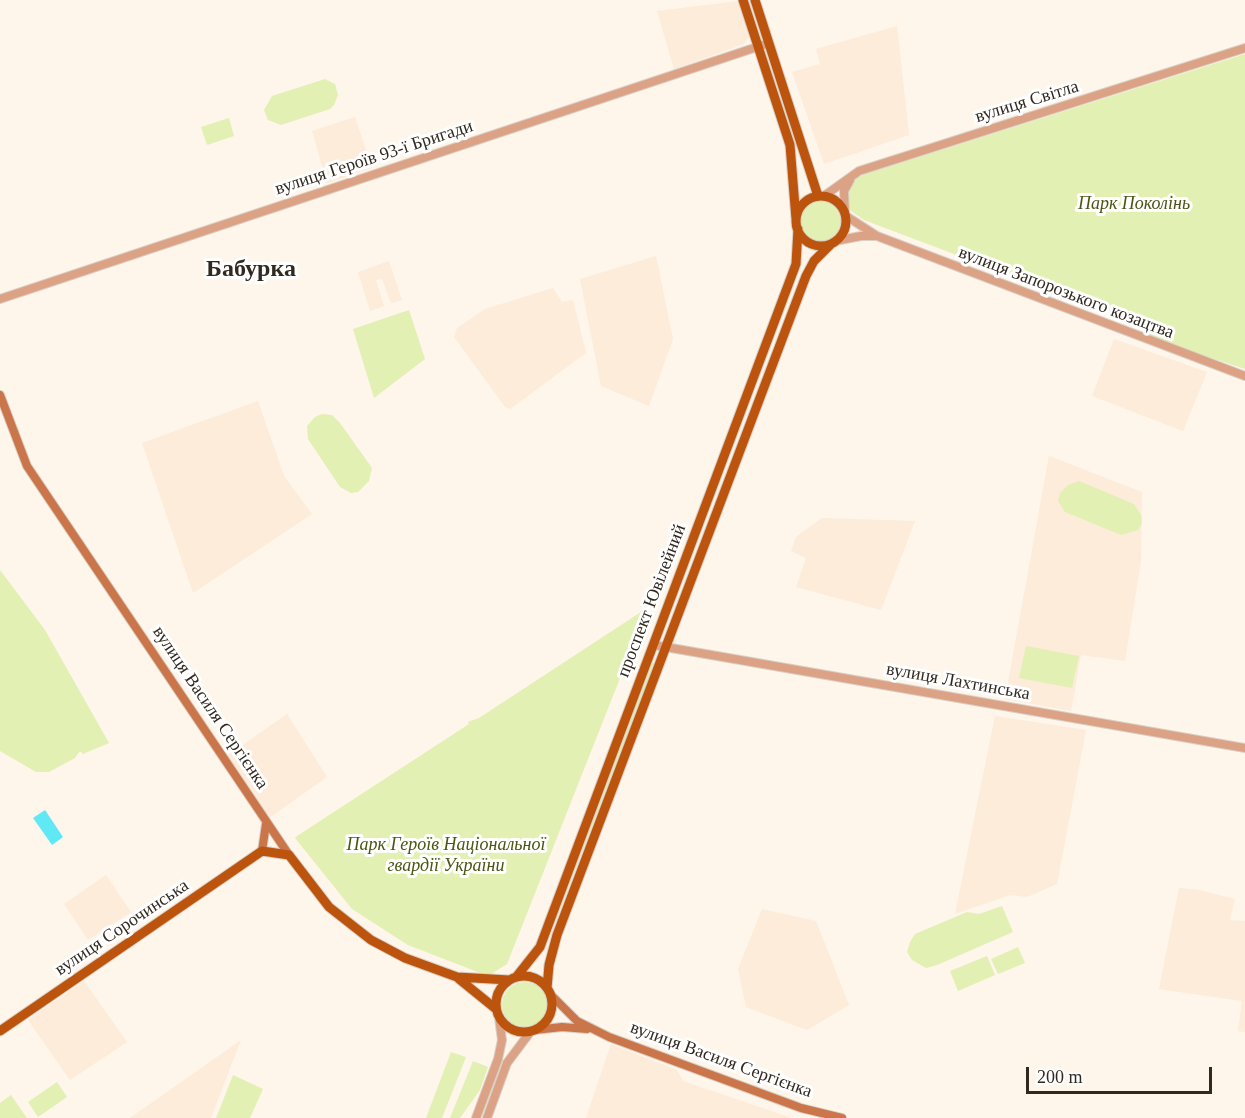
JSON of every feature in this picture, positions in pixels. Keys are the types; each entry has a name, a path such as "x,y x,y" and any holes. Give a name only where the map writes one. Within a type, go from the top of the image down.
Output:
{"main road":[{"name":"проспект Ювілейний","path":"513,978 540,947 796,264 797,224 790,145 743,0"},
{"path":"755,0 821,196"},
{"path":"821,196 833,198 845,214 842,235 833,243 823,246 807,241 797,224 803,203 821,196"},
{"name":"проспект Ювілейний","path":"549,992 549,965 557,935 806,276 814,261 833,243"},
{"name":"вулиця Василя Сергієнка","path":"0,395 27,465 266,823 323,901 371,940 405,958 457,977 513,978"},
{"path":"266,823 262,851 289,855"},
{"name":"вулиця Сорочинська","path":"0,1031 262,851"},
{"name":"вулиця Василя Сергієнка","path":"457,977 497,1014"},
{"path":"534,977 549,992 551,1012 547,1019 533,1030 513,1030 497,1014 498,992 513,978 534,977"},
{"name":"вулиця Василя Сергієнка","path":"549,992 567,1013 591,1029 801,1108 842,1118"},
{"name":"вулиця Василя Сергієнка","path":"533,1030 562,1027 591,1029"}],"street":[{"name":"вулиця Героїв 93-ї Бригади","path":"0,298 770,43"},
{"name":"вулиця Світла","path":"821,196 859,171 1245,48"},
{"path":"845,214 844,191 850,179"},
{"name":"вулиця Запорозького козацтва","path":"845,214 877,236 1245,376"},
{"name":"вулиця Запорозького козацтва","path":"833,243 861,236 877,236"},
{"name":"вулиця Лахтинська","path":"654,645 1245,748"},
{"path":"476,1118 500,1050 502,1037 497,1014"},
{"path":"487,1118 507,1063 533,1030"}],"shaded area":[{"path":"739,1 750,36 744,44 674,69 657,11"},
{"path":"897,26 909,135 824,164 792,72 820,64 816,49"},
{"path":"355,117 372,168 327,183 312,131"},
{"path":"656,256 673,339 649,406 601,386 580,279"},
{"path":"389,261 402,300 391,303 382,279 376,280 384,306 370,311 358,272"},
{"path":"553,288 562,302 573,300 586,353 510,409 505,407 454,337 457,328 485,309"},
{"path":"1114,339 1207,372 1183,431 1092,396"},
{"path":"258,401 284,476 312,514 193,593 142,443"},
{"path":"1049,456 1142,492 1141,561 1125,661 1081,655 1071,711 1005,699"},
{"path":"822,518 915,521 881,610 796,587 806,558 791,551 796,537"},
{"path":"287,714 327,777 269,818 227,756"},
{"path":"995,716 1086,730 1057,884 1027,897 1010,895 955,914"},
{"path":"106,875 131,912 88,940 64,904"},
{"path":"1179,888 1199,890 1235,899 1230,920 1245,921 1245,1032 1238,1031 1242,1001 1159,989"},
{"path":"762,909 816,921 849,1005 807,1030 746,1007 738,969"},
{"path":"84,981 127,1042 70,1080 28,1020"},
{"path":"241,1040 211,1118 130,1118"},
{"path":"611,1044 677,1070 683,1081 792,1118 586,1118"}],"green space":[{"name":"Парк Поколінь","path":"1245,54 1245,369 1160,341 1126,319 864,220 851,211 847,202 848,190 856,177"},
{"path":"325,79 335,84 338,95 330,109 281,125 268,120 264,110 272,96"},
{"path":"229,118 234,136 207,145 201,127"},
{"path":"821,198 830,199 837,204 842,211 842,229 837,236 830,241 821,242 812,241 805,236 800,229 799,220 800,211 805,204 812,199"},
{"path":"409,310 425,359 374,398 353,329"},
{"path":"322,414 332,415 340,423 372,468 369,481 358,492 351,493 340,487 308,439 307,426 315,417"},
{"path":"1079,481 1134,504 1141,515 1142,523 1138,530 1121,535 1065,512 1058,501 1060,493 1068,485"},
{"path":"0,570 45,630 109,743 83,754 80,751 75,758 49,772 36,772 0,751"},
{"name":"Парк Героїв Національної гвардії України","path":"644,610 626,663 507,964 488,976 408,945 352,909 295,838 469,724 468,722 479,718"},
{"path":"1026,646 1079,656 1072,688 1019,678"},
{"path":"652,663 655,663 545,948 561,904"},
{"path":"1002,906 1013,932 926,968 912,960 907,952 915,934 967,912 979,914"},
{"path":"1018,947 1025,963 998,974 991,959"},
{"path":"987,956 995,975 958,991 950,971"},
{"path":"525,982 541,989 548,1005 541,1021 525,1028 509,1021 502,1005 509,989"},
{"path":"451,1052 466,1057 442,1118 426,1118"},
{"path":"473,1061 488,1067 480,1090 460,1118 450,1118"},
{"path":"233,1075 263,1089 250,1118 216,1118"},
{"path":"57,1082 67,1097 38,1117 28,1102"},
{"path":"11,1095 27,1118 0,1118 0,1103"}],"water":[{"path":"45,810 63,837 52,845 33,818"}],"district":[{"name":"Бабурка","path":"251,270"}]}
